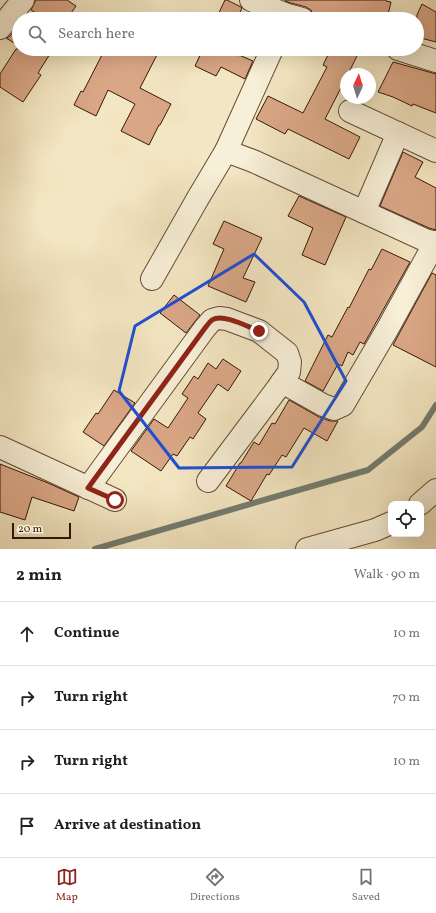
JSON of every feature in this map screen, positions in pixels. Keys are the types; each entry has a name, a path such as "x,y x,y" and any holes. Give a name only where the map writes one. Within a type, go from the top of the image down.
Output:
{"street":[{"path":"0,28 21,0"},
{"path":"251,0 289,12"},
{"path":"152,279 226,151 269,56"},
{"path":"420,56 436,61"},
{"path":"350,110 436,151"},
{"path":"364,212 398,133"},
{"path":"226,151 253,161 436,243 427,256 388,328 343,405 334,409 323,405 282,382"},
{"path":"88,488 205,328 212,320 219,318 228,319 259,331 287,353 290,362 289,372 208,481"},
{"path":"1,450 115,500"},
{"path":"423,501 436,490"},
{"path":"307,549 381,534"}],"highlighted area":[{"path":"254,254 304,302 346,381 292,467 179,468 119,391 135,326"}],"building":[{"path":"35,0 67,0 76,6 72,12 34,12 31,10"},
{"path":"225,0 242,8 240,12 219,12"},
{"path":"386,0 391,2 389,12 312,12 306,7 285,1"},
{"path":"422,4 436,12 436,42 424,39 424,12 418,12"},
{"path":"12,34 12,42 6,38"},
{"path":"12,55 49,56 38,73 41,75 23,102 0,87 0,74"},
{"path":"101,56 156,56 140,88 171,104 149,145 121,131 135,104 108,90 96,116 74,105 81,91 83,92"},
{"path":"200,56 241,56 253,61 245,79 221,67 216,76 195,66"},
{"path":"328,56 357,56 351,68 340,68 340,90 325,119 360,137 349,159 288,129 285,134 256,119 268,96 303,113 327,67 323,65"},
{"path":"393,62 436,74 436,113 413,104 412,106 378,92"},
{"path":"403,152 423,162 415,177 436,188 436,230 380,206"},
{"path":"299,196 346,217 325,265 302,255 313,228 288,216"},
{"path":"224,221 262,238 243,278 255,282 246,302 208,286 224,249 213,244"},
{"path":"382,249 410,262 364,344 360,342 353,355 348,352 342,366 338,364 323,391 305,381 328,335 332,337 369,269 371,270"},
{"path":"432,273 436,275 436,367 393,345"},
{"path":"174,295 200,315 186,333 160,313"},
{"path":"223,359 241,371 228,391 218,384 198,413 206,419 193,439 190,437 177,456 173,454 161,471 131,451 154,419 168,428 188,398 182,394 194,376 198,379 208,363 216,369"},
{"path":"114,390 135,403 104,446 83,432 96,413 98,414"},
{"path":"289,400 319,417 330,421 338,421 327,441 304,428 286,457 282,455 269,475 267,474 251,501 226,486 254,442 259,445 272,423 275,424"},
{"path":"0,464 79,497 74,511 32,497 25,520 0,512"}],"waterway":[{"path":"95,549 368,470 422,427 436,405"}],"route":[{"path":"115,500 88,488 205,328 212,320 219,318 228,319 259,331"}]}
